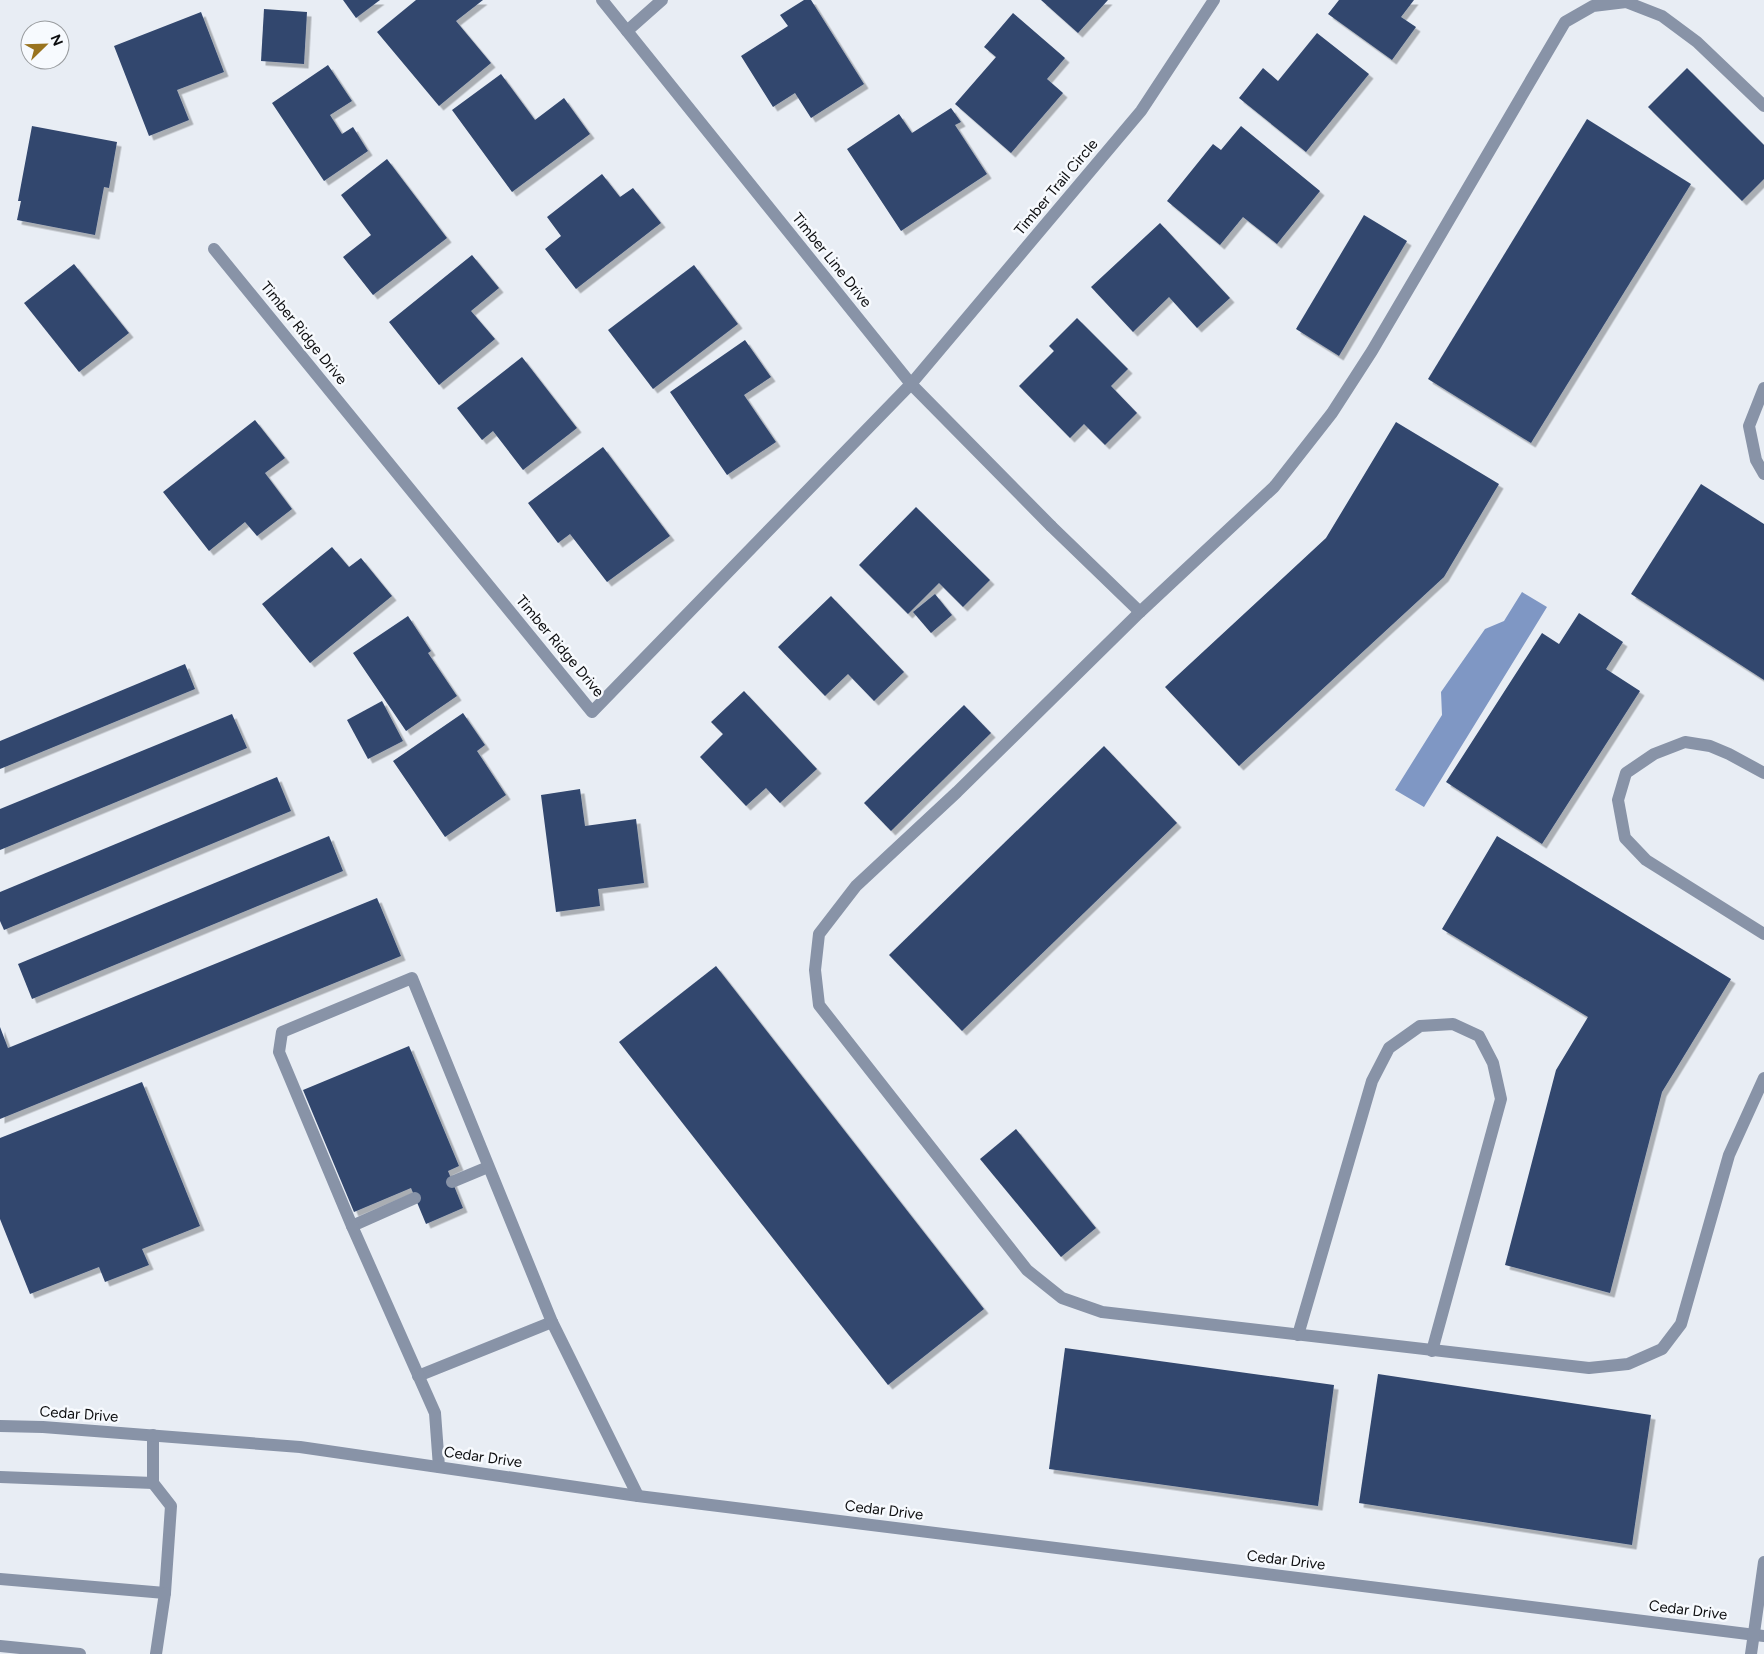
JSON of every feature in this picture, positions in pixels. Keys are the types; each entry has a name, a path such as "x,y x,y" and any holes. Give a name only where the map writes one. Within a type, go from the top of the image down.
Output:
{"street":[{"name":"Timber Line Drive","path":"602,0 911,384 1051,526 1140,612"},
{"path":"628,32 662,0"},
{"name":"Timber Trail Circle","path":"911,384 1141,111 1214,0"},
{"path":"1764,106 1697,42 1662,16 1626,2 1593,6 1565,22 1372,351 1332,413 1274,487 1140,612 957,792 856,886 819,934 815,970 819,1005 1027,1270 1062,1298 1102,1312 1432,1351 1589,1368 1628,1364 1662,1349 1681,1324 1729,1155 1764,1078"},
{"name":"Timber Ridge Drive","path":"214,249 592,712 911,384"},
{"path":"1764,388 1749,426 1756,460 1764,474"},
{"path":"1764,773 1710,746 1685,742 1654,754 1626,773 1618,800 1625,838 1646,860 1764,934"},
{"path":"438,1467 434,1413 352,1226 279,1052 282,1032 412,978 552,1322 638,1496"},
{"path":"1298,1335 1372,1081 1389,1048 1420,1026 1453,1024 1479,1036 1493,1063 1500,1099 1432,1351"},
{"path":"452,1182 488,1167"},
{"path":"352,1226 415,1198"},
{"path":"418,1376 552,1322"},
{"name":"Cedar Drive","path":"0,1426 43,1427 300,1447 638,1496 1759,1636"},
{"path":"154,1435 153,1483 171,1506 165,1593 156,1654"},
{"path":"0,1476 153,1483"},
{"path":"1751,1654 1759,1636 1764,1562"},
{"path":"0,1579 165,1593"},
{"path":"0,1646 80,1654"}],"water":[{"path":"1522,592 1547,607 1424,807 1395,790 1442,715 1441,692 1485,629 1504,621"}],"building":[{"path":"343,0 380,0 356,18"},
{"path":"416,0 483,0 456,21 491,63 439,106 377,32"},
{"path":"804,0 811,0 864,84 811,118 795,93 773,107 741,56 788,26 780,15"},
{"path":"1041,0 1108,0 1078,33"},
{"path":"1339,0 1414,0 1401,17 1416,27 1392,60 1328,14"},
{"path":"264,9 307,12 304,64 261,61"},
{"path":"201,12 224,72 177,90 189,120 149,136 114,46"},
{"path":"1013,13 1065,58 1047,79 1063,93 1011,153 955,104 996,57 984,47"},
{"path":"1317,33 1369,74 1306,152 1239,98 1263,68 1278,81"},
{"path":"328,65 352,101 330,115 342,134 353,127 368,151 324,181 272,103"},
{"path":"1687,68 1764,145 1764,179 1742,201 1648,107"},
{"path":"501,74 535,120 564,98 590,134 512,192 452,110"},
{"path":"951,108 961,122 955,125 987,174 901,231 847,149 899,114 912,133"},
{"path":"1587,119 1691,184 1531,443 1428,379"},
{"path":"32,126 117,142 109,188 104,187 95,235 17,220 21,201 18,201"},
{"path":"1241,126 1320,191 1277,244 1243,217 1220,245 1167,201 1213,144 1221,150"},
{"path":"387,159 447,238 373,295 343,257 371,235 341,195"},
{"path":"602,174 620,197 633,188 661,223 576,289 545,249 561,236 547,217"},
{"path":"1364,215 1407,241 1339,356 1296,329"},
{"path":"1160,223 1230,298 1197,328 1169,297 1133,332 1091,287"},
{"path":"472,255 499,288 471,311 495,339 439,385 389,322"},
{"path":"74,264 129,333 79,372 24,303"},
{"path":"694,265 738,324 653,389 608,330"},
{"path":"1077,318 1128,369 1111,386 1137,413 1105,445 1084,424 1070,438 1019,386 1054,351 1049,346"},
{"path":"745,340 771,377 744,395 776,442 727,475 670,392"},
{"path":"522,357 577,428 523,470 493,431 482,440 457,408"},
{"path":"255,420 285,458 265,473 292,509 257,536 245,522 209,551 163,492"},
{"path":"1396,422 1499,484 1444,577 1239,766 1165,687 1326,538"},
{"path":"603,447 670,536 607,582 570,534 558,543 528,503"},
{"path":"1701,484 1764,524 1764,680 1631,594"},
{"path":"916,507 990,580 963,607 939,583 908,614 859,565"},
{"path":"332,547 349,567 361,558 392,596 310,663 262,604"},
{"path":"935,594 952,615 931,633 913,612"},
{"path":"831,596 904,672 874,701 848,674 825,696 778,647"},
{"path":"1579,613 1623,642 1606,669 1640,691 1542,844 1446,782 1542,633 1559,644"},
{"path":"408,616 431,651 428,653 457,696 406,731 353,653"},
{"path":"185,664 195,689 0,769 0,741"},
{"path":"744,691 817,769 780,803 766,788 746,806 700,757 723,734 711,722"},
{"path":"382,701 403,741 368,759 347,720"},
{"path":"964,705 991,733 891,831 864,803"},
{"path":"463,713 485,745 477,751 506,795 445,837 393,761"},
{"path":"232,714 247,748 0,850 0,809"},
{"path":"1104,746 1177,823 962,1031 889,955"},
{"path":"277,777 291,811 4,930 0,921 0,892"},
{"path":"580,789 585,826 636,819 644,883 598,889 600,906 556,912 541,795"},
{"path":"329,836 343,871 32,999 18,964"},
{"path":"1497,836 1731,979 1662,1092 1610,1293 1505,1265 1556,1070 1588,1017 1442,929"},
{"path":"377,898 401,956 0,1119 0,1027 8,1048"},
{"path":"716,966 984,1309 888,1385 619,1042"},
{"path":"409,1046 459,1166 448,1171 463,1208 426,1224 411,1188 354,1212 303,1090"},
{"path":"142,1082 200,1226 142,1249 149,1265 105,1282 99,1267 30,1294 0,1219 0,1138"},
{"path":"1016,1129 1096,1228 1061,1257 980,1159"},
{"path":"1065,1348 1334,1385 1318,1506 1049,1469"},
{"path":"1378,1374 1651,1415 1632,1545 1359,1503"}]}
